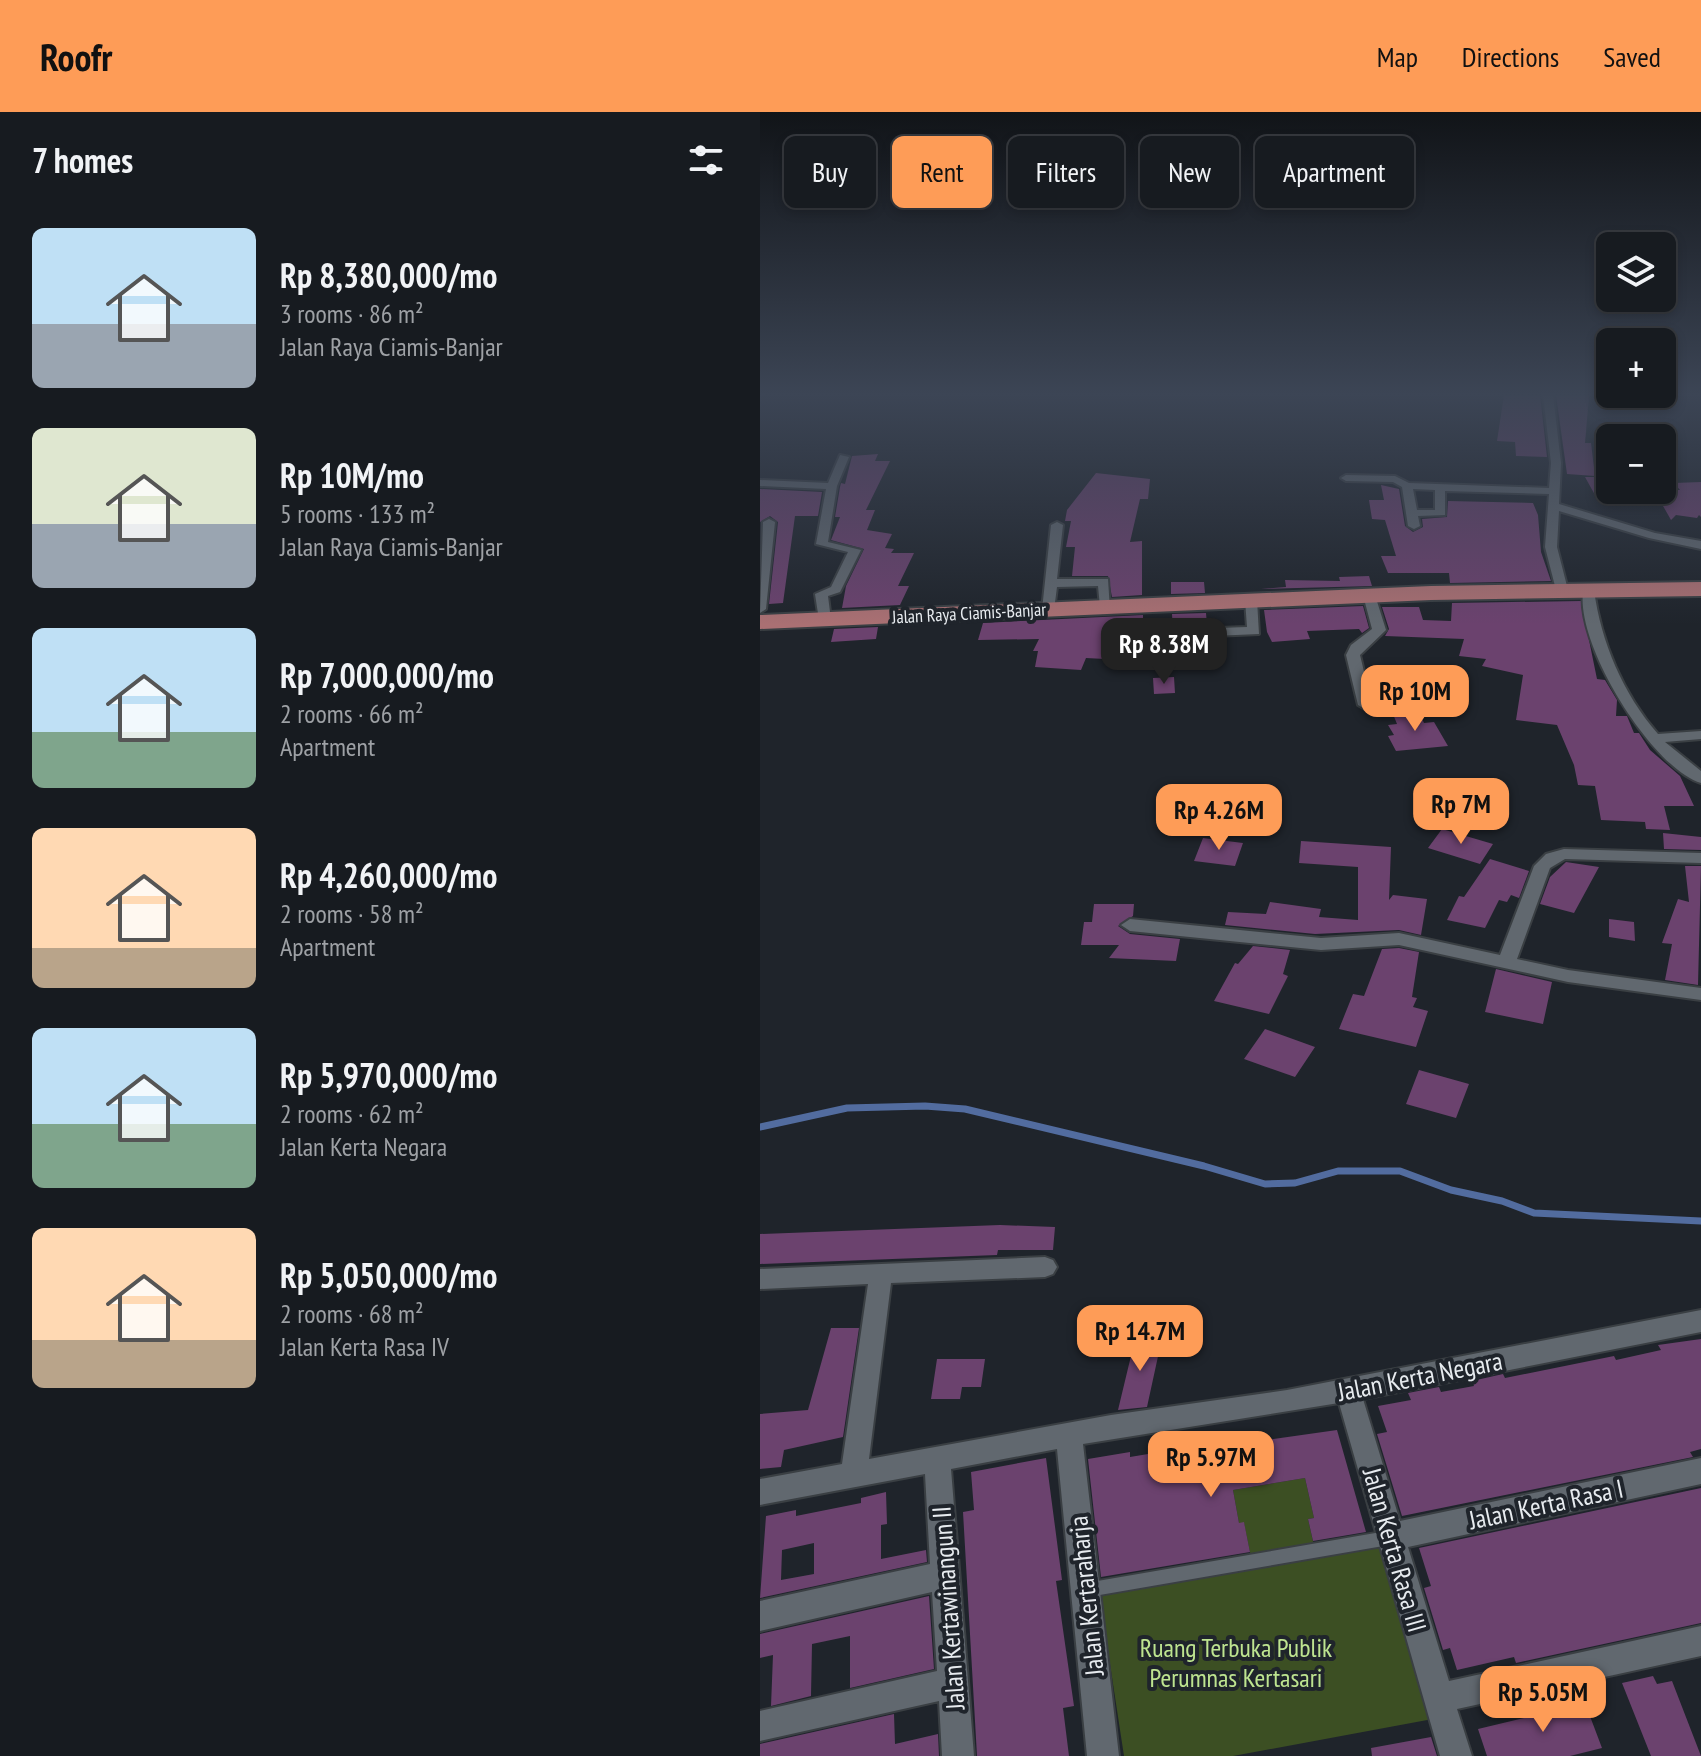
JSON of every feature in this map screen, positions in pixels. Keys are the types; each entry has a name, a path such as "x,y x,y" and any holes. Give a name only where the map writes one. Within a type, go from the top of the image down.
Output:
{"highway":[{"name":"Jalan Raya Ciamis-Banjar","path":"760,622 1369,595 1701,589"}],"street":[{"path":"825,620 821,594 836,589 855,550 822,544 832,486 838,472"},
{"path":"1555,472 1551,547 1562,590"},
{"path":"1346,478 1395,479 1407,486 1440,489 1556,491"},
{"path":"760,483 832,486"},
{"path":"1407,486 1414,526"},
{"path":"1412,513 1441,513 1440,489"},
{"path":"1554,506 1653,536 1701,545"},
{"path":"1048,610 1057,525"},
{"path":"760,609 765,530"},
{"path":"1051,583 1104,582 1106,607"},
{"path":"1588,590 1591,618 1626,698 1653,739 1673,759 1701,778"},
{"path":"1365,705 1353,655 1356,648 1379,630 1369,595"},
{"path":"1190,633 1254,631 1251,600"},
{"path":"1653,739 1701,735"},
{"path":"1506,964 1542,866 1552,858 1584,854 1701,858"},
{"path":"1130,925 1321,944 1399,939 1568,976 1701,994"},
{"path":"760,1279 1045,1267"},
{"path":"854,1475 881,1273"},
{"name":"Jalan Kerta Negara","path":"760,1492 1069,1435 1348,1390 1701,1321"},
{"name":"Jalan Kerta Rasa III","path":"1348,1390 1456,1756"},
{"name":"Jalan Kertaraharja","path":"1069,1435 1103,1756"},
{"name":"Jalan Kertawinangun II","path":"937,1459 958,1756"},
{"name":"Jalan Kerta Rasa I","path":"1391,1537 1701,1471"},
{"path":"760,1616 946,1575"},
{"path":"1439,1698 1701,1641"},
{"path":"760,1726 954,1682"}],"lane":[{"path":"1087,1590 1391,1537"}],"green space":[{"path":"1305,1478 1314,1518 1308,1519 1314,1546 1251,1557 1244,1523 1239,1523 1233,1490"},
{"name":"Ruang Terbuka Publik Perumnas Kertasari","path":"1384,1545 1438,1718 1233,1756 1124,1756 1099,1592"}],"building":[{"path":"848,472 885,472 866,510 875,510 867,530 892,534 885,548 894,549 891,553 914,553 898,586 909,586 900,605 842,608 846,586 864,549 831,540 840,517 835,517 841,483 845,484"},
{"path":"1594,472 1595,476 1567,474"},
{"path":"1096,473 1150,479 1148,499 1140,499 1130,542 1142,541 1142,595 1112,597 1108,576 1072,576 1075,547 1066,547 1071,521 1065,521 1067,510"},
{"path":"1585,477 1596,477 1595,495"},
{"path":"1701,482 1701,517 1676,515 1671,520 1662,504 1676,504 1676,490 1680,490 1676,483"},
{"path":"1381,485 1399,489 1405,526 1413,532 1423,527 1422,519 1447,517 1448,501 1533,503 1538,515 1541,552 1551,581 1450,583 1449,573 1388,573 1381,556 1396,556 1385,520 1372,519 1369,500 1384,500"},
{"path":"760,489 822,492 818,516 795,516 783,603 769,604 778,522 770,516 760,522"},
{"path":"1369,576 1372,586 1261,589 1286,587 1285,580 1340,581 1339,577"},
{"path":"1171,582 1204,582 1205,593 1171,594"},
{"path":"1581,601 1597,679 1605,680 1617,700 1616,716 1627,716 1634,733 1639,733 1650,750 1680,776 1694,806 1664,806 1670,830 1646,829 1645,822 1601,820 1595,786 1578,785 1574,765 1557,725 1516,720 1523,675 1482,666 1486,659 1459,656 1464,639 1385,636 1389,629 1382,607 1419,607 1423,620 1451,621 1452,603"},
{"path":"1363,606 1369,628 1362,633 1359,629 1307,631 1310,639 1272,642 1267,632 1264,610"},
{"path":"1206,613 1207,625 1190,626 1180,633 1173,633 1172,614"},
{"path":"1143,615 1143,661 1086,658 1081,670 1035,667 1038,651 1033,651 1039,639 978,640 983,623"},
{"path":"878,627 876,639 831,642 834,629"},
{"path":"1174,677 1175,693 1154,694 1153,678"},
{"path":"1419,712 1424,723 1434,722 1448,746 1396,751 1388,736 1394,735 1388,725 1397,724 1393,714"},
{"path":"1442,829 1493,844 1480,864 1428,848"},
{"path":"1663,833 1701,837 1701,850 1664,849"},
{"path":"1203,838 1243,843 1235,866 1194,861"},
{"path":"1301,841 1391,847 1389,900 1393,895 1427,899 1421,935 1399,930 1315,934 1225,925 1228,912 1266,914 1270,902 1321,909 1319,917 1358,920 1358,867 1299,863"},
{"path":"1490,859 1529,871 1519,898 1511,895 1507,902 1499,900 1485,928 1447,920 1459,896 1464,897"},
{"path":"1566,862 1599,867 1574,913 1540,904 1550,877"},
{"path":"1685,866 1701,866 1698,985 1665,980 1672,944 1662,943 1678,899 1689,902"},
{"path":"1094,904 1134,904 1133,916 1118,926 1130,934 1180,939 1176,961 1109,958 1119,945 1081,945 1084,922 1092,922"},
{"path":"1609,919 1634,922 1635,941 1609,937"},
{"path":"1253,946 1290,950 1283,974 1288,976 1269,1014 1214,1001 1235,963 1238,964"},
{"path":"1382,949 1419,952 1412,997 1417,998 1413,1007 1428,1011 1416,1047 1339,1029 1353,994 1364,996"},
{"path":"1496,969 1552,982 1543,1024 1485,1012"},
{"path":"1265,1029 1315,1047 1295,1077 1244,1059"},
{"path":"1419,1070 1469,1084 1456,1118 1406,1104"},
{"path":"1000,1225 1055,1227 1053,1250 998,1250 997,1255 760,1264 760,1234"},
{"path":"831,1328 859,1328 843,1437 784,1450 781,1467 760,1469 760,1414 808,1410"},
{"path":"1136,1335 1162,1338 1147,1407 1118,1410"},
{"path":"1701,1339 1701,1449 1690,1452 1693,1457 1402,1516 1377,1434 1387,1432 1378,1406 1411,1400 1408,1393 1439,1387 1441,1392 1474,1386 1472,1381 1503,1374 1505,1378 1614,1356 1616,1360 1661,1350 1658,1345"},
{"path":"937,1359 985,1359 981,1387 962,1387 960,1399 931,1399"},
{"path":"1337,1430 1366,1532 1313,1541 1308,1519 1314,1518 1305,1478 1233,1490 1239,1523 1244,1522 1250,1552 1101,1577 1088,1459 1130,1452 1130,1457 1166,1451 1166,1454"},
{"path":"1046,1458 1062,1580 1056,1581 1074,1706 1063,1708 1069,1756 977,1756 963,1512 974,1510 971,1472"},
{"path":"1701,1488 1701,1623 1516,1663 1514,1657 1457,1670 1450,1648 1443,1650 1424,1588 1431,1586 1419,1548"},
{"path":"886,1492 887,1524 881,1525 881,1559 926,1550 927,1562 760,1598 766,1516 796,1510 796,1516 861,1503 861,1498","holes":["814,1543 814,1574 781,1580 782,1550"]},
{"path":"929,1596 934,1669 850,1688 850,1636 812,1644 811,1696 771,1706 773,1655 760,1658 760,1634"},
{"path":"1653,1676 1657,1684 1672,1681 1701,1756 1651,1756 1622,1683"},
{"path":"1550,1700 1554,1711 1585,1703 1602,1748 1570,1756 1487,1756 1478,1729 1536,1715 1533,1704"},
{"path":"894,1714 895,1744 938,1734 939,1756 760,1756 760,1744"},
{"path":"1431,1737 1437,1756 1372,1756 1371,1748"}],"waterway":[{"path":"760,1127 847,1108 925,1106 965,1109 1204,1166 1265,1184 1295,1183 1338,1171 1400,1171 1451,1190 1502,1201 1534,1213 1701,1221"}]}
